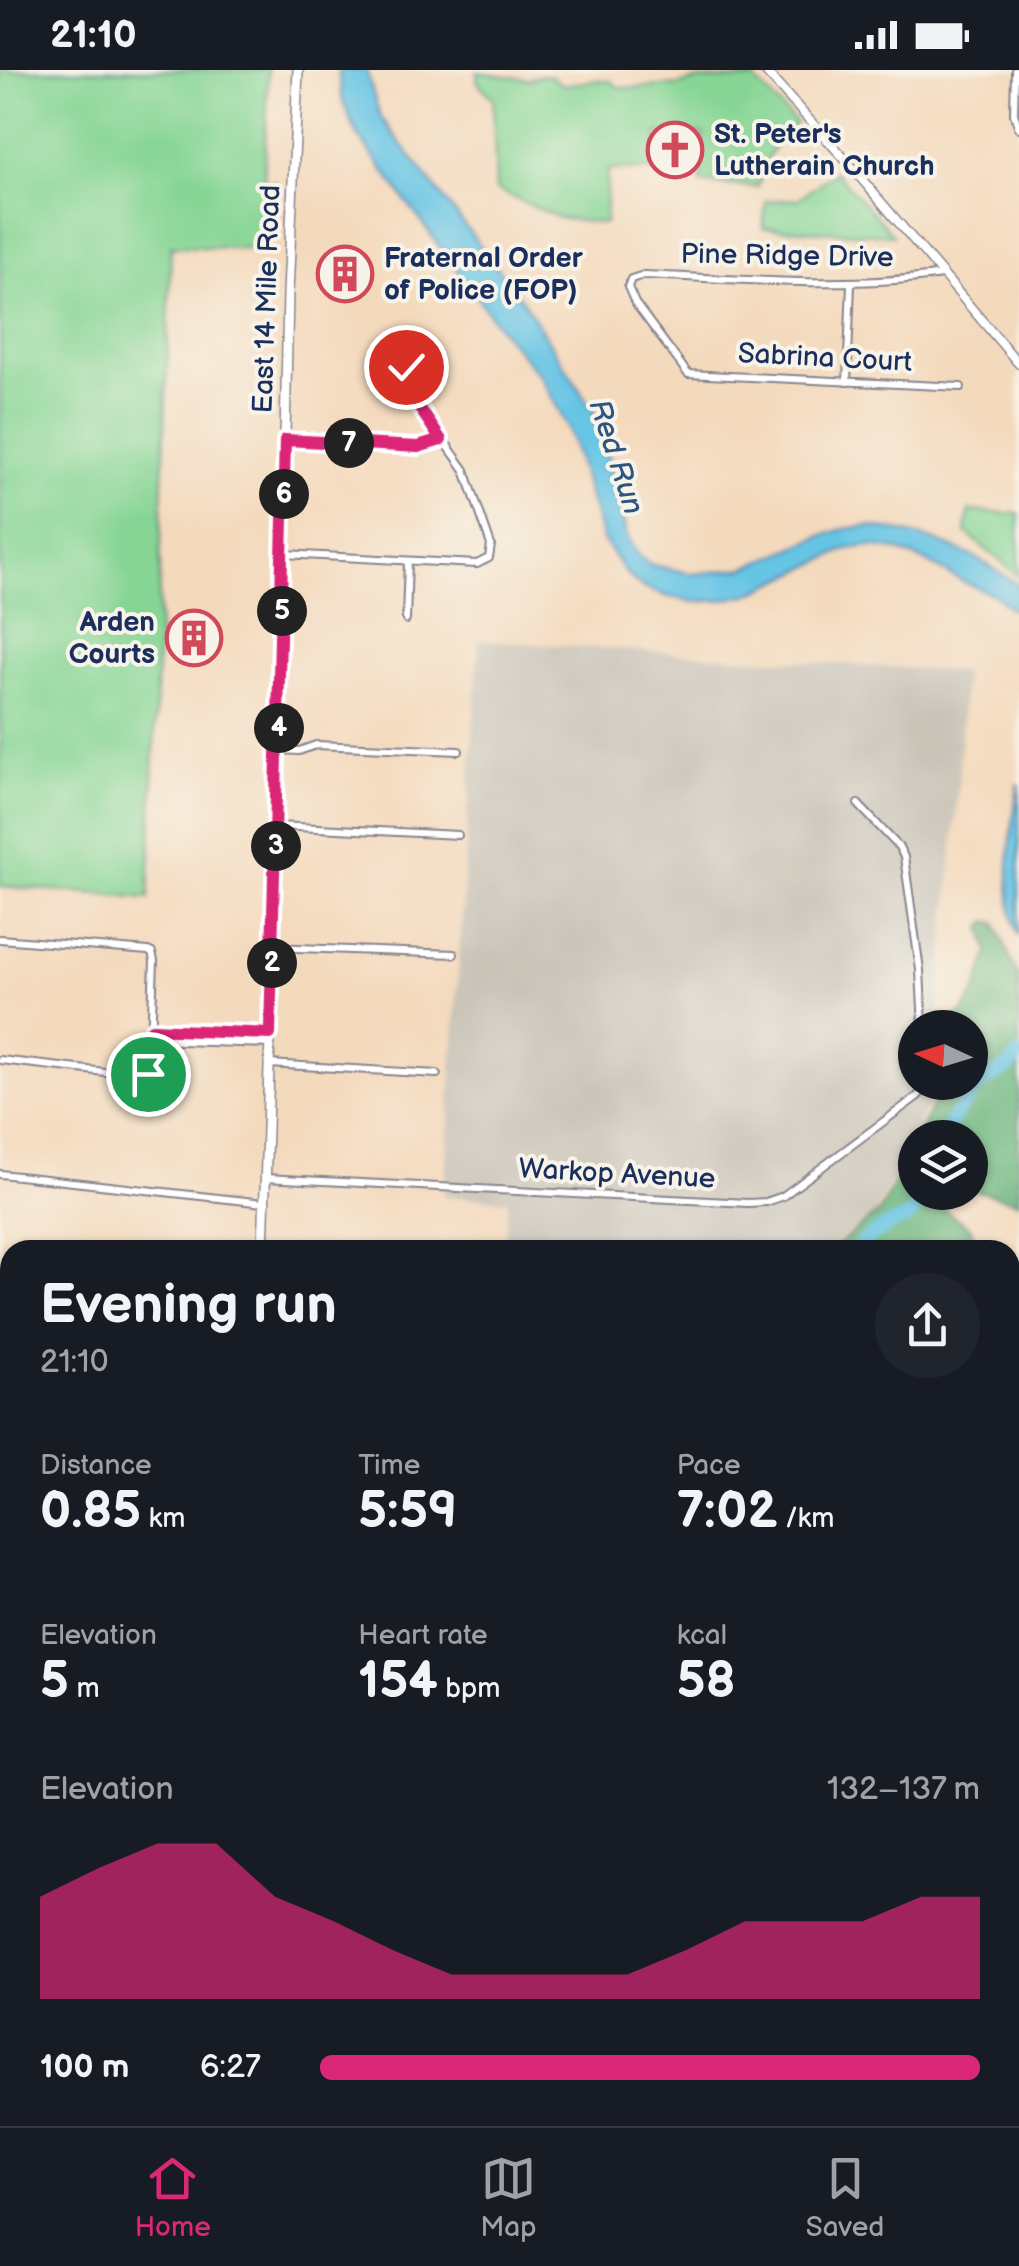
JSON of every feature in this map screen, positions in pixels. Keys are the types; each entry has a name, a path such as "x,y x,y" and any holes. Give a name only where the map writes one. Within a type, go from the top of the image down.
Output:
{"main road":[{"name":"East 14 Mile Road","path":"262,1240 298,70"}],"street":[{"path":"764,70 1019,364"},
{"path":"1015,70 1014,114 1019,128"},
{"name":"Pine Ridge Drive","path":"688,374 635,303 628,287 631,279 644,276 851,284 942,275"},
{"path":"847,382 851,284"},
{"path":"283,554 477,564 488,558 491,544 465,470 407,389 406,367"},
{"name":"Sabrina Court","path":"688,374 960,387"},
{"path":"285,440 418,447 441,440"},
{"path":"406,620 408,561"},
{"path":"278,750 298,751 316,745 459,752"},
{"path":"858,804 904,857 922,1010"},
{"path":"277,826 458,835"},
{"path":"0,939 145,950 152,953 154,960 148,1074 0,1060"},
{"path":"273,946 454,954"},
{"path":"152,1029 270,1039"},
{"path":"151,1040 270,1039"},
{"path":"269,1064 438,1074"},
{"name":"Warkop Avenue","path":"265,1178 766,1202 783,1196 913,1100"},
{"path":"0,1174 264,1203"}],"shaded area":[{"path":"479,640 964,672 939,1010 898,1010 898,1100 931,1100 921,1120 898,1120 898,1166 875,1212 839,1240 505,1240 508,1200 444,1196"}],"green space":[{"path":"0,70 268,70 264,181 275,181 276,202 263,201 261,249 171,246 149,898 0,886"},
{"path":"477,72 529,79 551,76 563,85 610,81 632,88 698,80 754,79 796,123 771,152 758,187 701,183 703,134 658,133 656,170 608,170 605,224 559,218 496,190 493,98 478,83"},
{"path":"835,172 893,235 763,228 766,201 798,199"},
{"path":"969,511 1019,514 1019,576 966,533"},
{"path":"988,921 996,923 1019,980 1019,1202 988,1194 988,1120 926,1120 936,1100 988,1100 988,1010 964,1010 975,994 989,952 983,928"},
{"path":"898,1175 898,1210 944,1210 970,1227 975,1240 844,1240 880,1211"}],"water":[{"name":"Red Run","path":"338,70 366,70 380,116 525,304 594,412 607,447 625,531 640,557 652,565 694,574 745,568 821,536 870,526 933,540 975,557 1019,585 1019,615 995,595 925,561 897,550 870,546 847,549 750,594 721,600 695,602 642,587 626,574 603,540 568,428 541,377 501,330 357,134 343,102"},
{"path":"1019,783 1019,936 1009,881"}],"waterway":[{"path":"952,1120 969,1096 1019,1055"},
{"path":"866,1240 914,1210"}],"place":[{"name":"St. Peter's Lutherain Church","path":"675,150"},
{"name":"Fraternal Order of Police (FOP)","path":"345,274"},
{"name":"Arden Courts","path":"194,638"}],"route":[{"path":"148,1074 152,1029 270,1034 285,440 418,447 441,440 407,389 406,367"}]}
